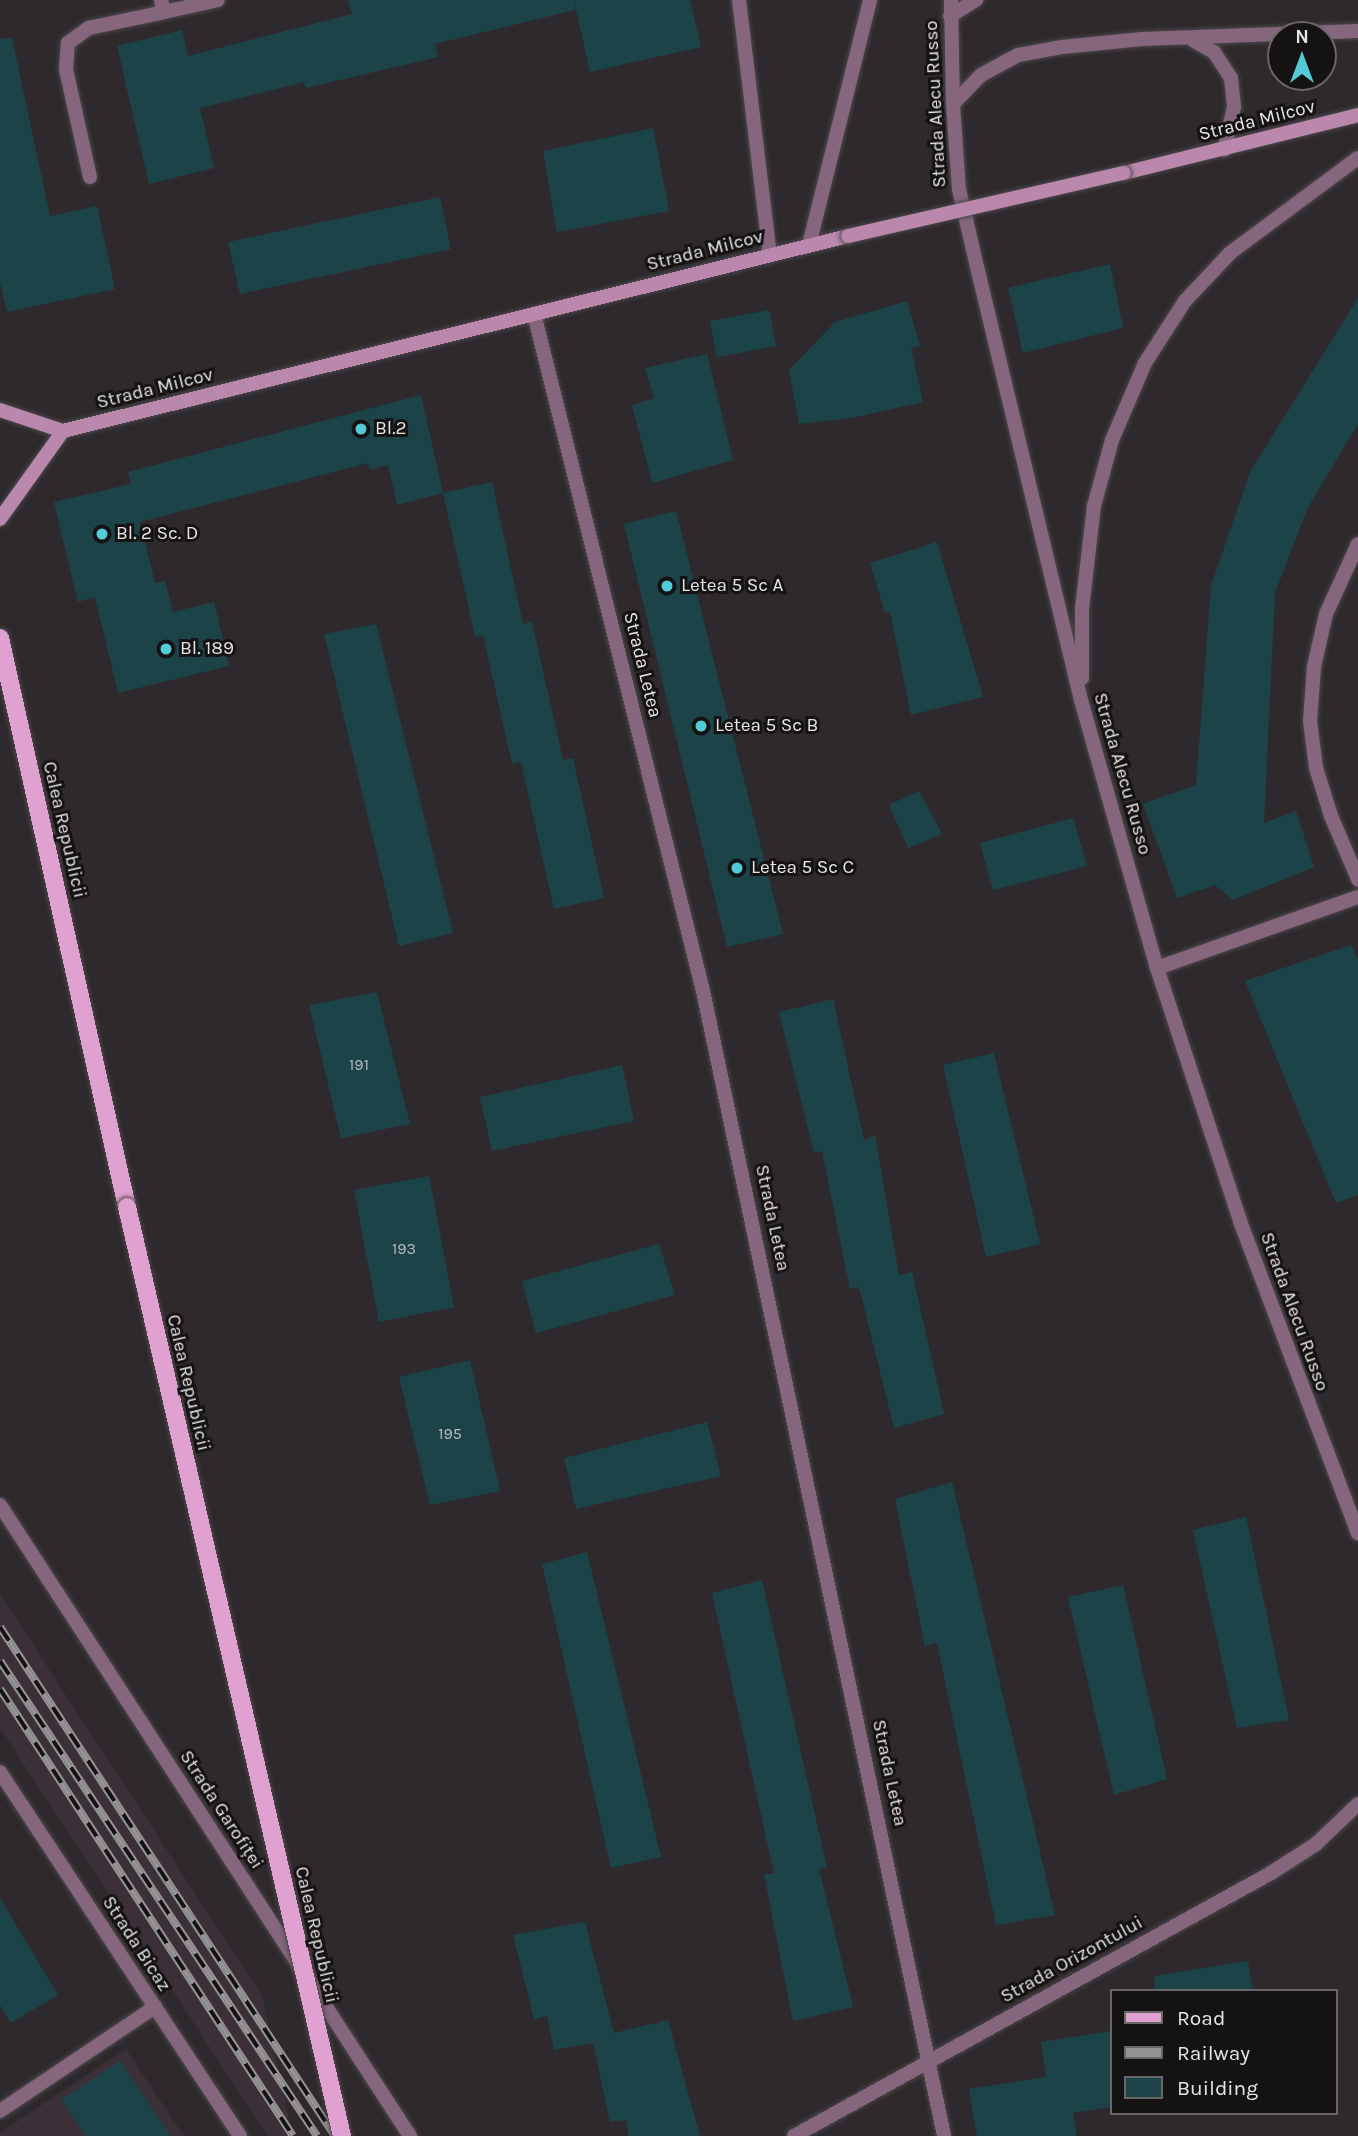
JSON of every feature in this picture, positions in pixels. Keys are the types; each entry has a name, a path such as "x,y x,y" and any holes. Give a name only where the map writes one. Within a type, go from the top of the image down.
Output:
{"main road":[{"name":"Strada Milcov","path":"63,431 809,245 1224,150 1358,116"},
{"path":"0,410 63,431 0,519"},
{"name":"Calea Republicii","path":"0,638 127,1206 342,2136"}],"street":[{"path":"90,177 66,70 68,43 89,27 163,6 218,0"},
{"path":"739,0 770,255"},
{"path":"809,245 870,0"},
{"name":"Strada Alecu Russo","path":"951,0 953,104 959,189 1081,700 1157,968 1240,1221 1358,1533"},
{"path":"950,16 976,0"},
{"path":"953,104 981,75 1018,55 1142,39 1193,40 1358,31"},
{"path":"1193,40 1214,52 1231,78 1234,107 1224,150"},
{"path":"1081,700 1082,608 1094,506 1112,440 1145,363 1185,301 1230,253 1358,158"},
{"name":"Strada Letea","path":"534,314 703,991 944,2136"},
{"path":"1358,544 1326,614 1314,667 1310,721 1327,804 1358,879"},
{"path":"1157,968 1358,897"},
{"name":"Strada Garofiței","path":"0,1505 410,2136"},
{"name":"Strada Bicaz","path":"0,1772 240,2136"},
{"name":"Strada Orizontului","path":"794,2136 1271,1873 1316,1844 1358,1804"},
{"path":"0,2111 155,2007"}],"shaded area":[{"path":"0,1594 262,1996 293,2136 268,2136 0,1728"},
{"path":"126,2049 184,2136 0,2136 0,2133"}],"building":[{"path":"348,0 574,0 575,10 435,44 438,57 306,88 304,82 200,108 214,168 149,184 117,46 182,30 188,56 352,14"},
{"path":"574,0 690,0 701,47 590,72"},
{"path":"12,38 50,216 97,206 115,289 7,312 0,282 0,39"},
{"path":"653,128 669,211 557,232 543,151"},
{"path":"440,197 451,249 240,294 228,242"},
{"path":"1110,264 1123,328 1023,353 1008,288"},
{"path":"1358,298 1358,424 1307,509 1275,593 1264,823 1296,811 1314,867 1233,900 1215,885 1177,898 1143,804 1196,785 1211,586 1250,472"},
{"path":"907,301 920,346 911,348 923,402 852,418 799,424 789,370 835,322"},
{"path":"769,310 776,346 717,357 710,321"},
{"path":"707,354 733,460 652,483 632,405 654,398 645,368"},
{"path":"421,395 443,493 397,505 388,465 370,470 368,463 140,522 155,583 165,581 173,612 214,602 229,666 118,693 95,597 78,602 54,502 131,484 128,472"},
{"path":"492,482 523,624 532,622 563,760 573,758 604,898 554,909 521,762 512,764 483,635 475,636 443,493"},
{"path":"676,511 783,934 727,947 624,524"},
{"path":"937,542 983,697 911,715 890,612 885,613 870,563"},
{"path":"376,624 453,933 399,946 324,634"},
{"path":"919,791 942,834 908,848 889,805"},
{"path":"1073,818 1087,866 993,890 980,843"},
{"path":"1351,945 1358,960 1358,1195 1336,1203 1245,981"},
{"path":"377,992 410,1124 341,1138 309,1005"},
{"path":"833,999 864,1140 875,1135 899,1275 912,1272 944,1414 894,1428 859,1287 850,1289 822,1151 814,1153 779,1012"},
{"path":"994,1053 1040,1244 986,1257 943,1065"},
{"path":"622,1065 634,1121 492,1151 480,1097"},
{"path":"429,1176 454,1307 379,1322 354,1190"},
{"path":"659,1244 675,1295 536,1333 522,1281"},
{"path":"470,1360 500,1491 430,1505 399,1377"},
{"path":"707,1422 721,1476 576,1509 564,1458"},
{"path":"952,1482 1055,1915 996,1925 937,1643 925,1646 895,1499"},
{"path":"1246,1517 1289,1720 1237,1728 1193,1530"},
{"path":"587,1552 661,1857 611,1868 542,1564"},
{"path":"762,1580 827,1868 819,1869 853,2007 793,2021 764,1874 774,1874 712,1593"},
{"path":"1123,1585 1167,1779 1114,1795 1068,1597"},
{"path":"0,1898 58,1995 11,2023 0,2005"},
{"path":"585,1922 614,2033 668,2020 700,2136 629,2136 626,2120 610,2122 593,2043 554,2050 547,2016 534,2019 513,1935"},
{"path":"1248,1961 1253,1989 1155,1989 1154,1976"},
{"path":"1110,2031 1110,2107 1073,2113 1077,2136 977,2136 969,2089 1046,2077 1041,2042"},
{"path":"120,2061 171,2136 86,2136 61,2100"}],"railway":[{"path":"0,1627 335,2136"},
{"path":"0,1661 317,2136"},
{"path":"0,1689 293,2136"}],"place":[{"name":"Bl.2","path":"361,429"},
{"name":"Bl. 2 Sc. D","path":"102,534"},
{"name":"Letea 5 Sc A","path":"667,586"},
{"name":"Bl. 189","path":"166,649"},
{"name":"Letea 5 Sc B","path":"701,726"},
{"name":"Letea 5 Sc C","path":"737,868"}]}
